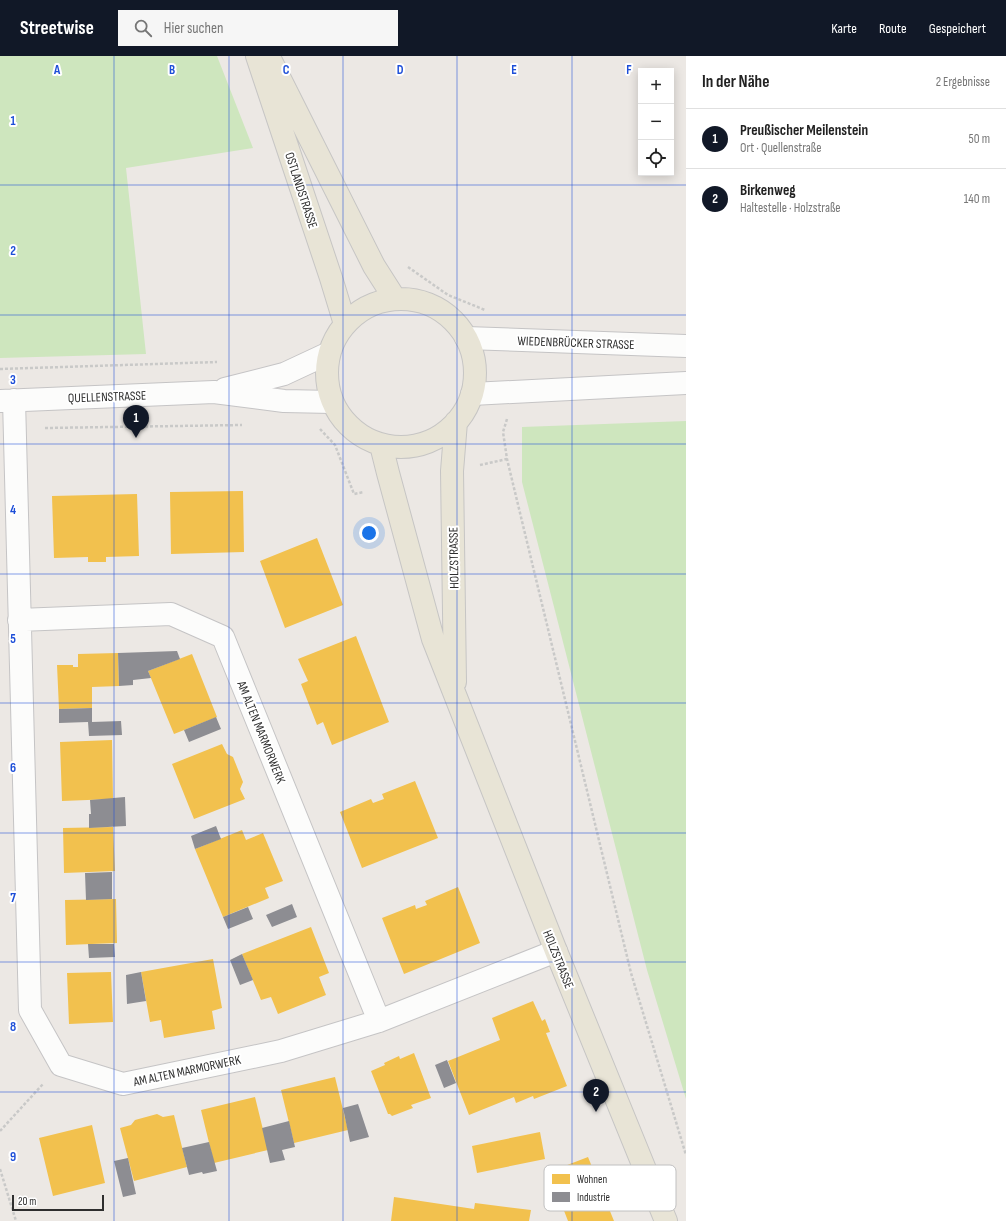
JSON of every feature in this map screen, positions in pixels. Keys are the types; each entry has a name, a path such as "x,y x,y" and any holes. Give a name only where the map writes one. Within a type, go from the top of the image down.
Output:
{"main road":[{"name":"OSTLANDSTRASSE","path":"257,56 345,324"},
{"name":"OSTLANDSTRASSE","path":"268,56 374,266 395,299"},
{"path":"395,299 412,300 429,304 444,312 456,324 466,338 475,366 472,394 466,409 456,422 441,435 422,444 402,448 381,445 366,439 352,429 341,417 332,402 326,370 329,353 345,324 367,307 380,301 395,299"},
{"name":"HOLZSTRASSE","path":"455,695 452,471 456,422"},
{"name":"HOLZSTRASSE","path":"381,445 433,639 556,951 643,1165"},
{"name":"HOLZSTRASSE","path":"662,1211 666,1221"}],"street":[{"name":"WIEDENBRÜCKER STRASSE","path":"466,338 686,346"},
{"name":"QUELLENSTRASSE","path":"214,392 284,374 329,353"},
{"path":"472,394 686,383"},
{"name":"QUELLENSTRASSE","path":"7,401 214,392 284,401 332,402"},
{"path":"7,401 14,429 30,1010 60,1065"},
{"name":"AM ALTEN MARMORWERK","path":"19,620 171,614 223,637 380,1021"},
{"name":"AM ALTEN MARMORWERK","path":"60,1065 123,1084 281,1051 380,1021 556,951"}],"path":[{"path":"407,266 448,295 486,310"},
{"path":"0,369 224,361"},
{"path":"14,429 245,425"},
{"path":"507,459 631,973 686,1155"},
{"path":"0,1131 60,1065"},
{"path":"0,1169 16,1221"}],"green space":[{"path":"0,56 217,56 253,148 126,168 146,354 0,358"},
{"path":"686,421 686,1099 647,970 522,482 522,427"}],"building: Wohnen":[{"path":"243,491 244,552 171,554 170,492"},
{"path":"137,494 139,556 106,557 106,562 88,562 88,557 54,558 52,496"},
{"path":"317,538 343,605 285,628 260,561"},
{"path":"356,636 389,722 332,745 323,722 317,725 301,684 308,681 298,659"},
{"path":"118,653 119,686 92,687 92,708 59,709 57,665 73,665 73,667 78,667 78,654"},
{"path":"192,654 217,717 174,734 148,671"},
{"path":"112,740 113,799 62,801 60,742"},
{"path":"222,744 227,754 233,757 243,782 240,789 245,799 194,819 172,764"},
{"path":"415,781 438,838 362,868 340,812 371,799 373,803 384,799 382,794"},
{"path":"113,827 115,871 64,873 63,828"},
{"path":"242,830 246,840 263,833 283,881 265,888 269,898 223,917 195,849"},
{"path":"458,887 480,943 404,974 382,918 415,905 416,909 427,905 425,901"},
{"path":"116,899 117,943 66,945 65,900"},
{"path":"311,927 329,973 319,977 326,995 278,1014 271,997 261,1000 242,954"},
{"path":"213,959 222,1008 212,1011 215,1029 164,1038 161,1020 150,1022 141,972"},
{"path":"111,972 113,1022 69,1024 67,973"},
{"path":"533,1001 542,1021 545,1019 550,1032 546,1033 567,1086 534,1099 533,1096 516,1103 514,1097 469,1115 448,1061 500,1040 492,1018"},
{"path":"414,1053 431,1098 411,1105 413,1108 392,1116 388,1114 371,1071 385,1065 384,1063 399,1056 400,1059"},
{"path":"335,1077 348,1130 294,1143 281,1090"},
{"path":"255,1097 268,1150 214,1163 201,1110"},
{"path":"157,1114 163,1117 174,1115 187,1167 134,1181 120,1128 131,1125 135,1120"},
{"path":"92,1125 105,1183 53,1196 39,1138"},
{"path":"540,1132 545,1159 477,1173 472,1146"},
{"path":"588,1157 591,1165 567,1165"},
{"path":"394,1197 474,1209 475,1203 531,1210 529,1221 391,1221"},
{"path":"564,1211 610,1211 614,1221 568,1221"}],"building: Industrie":[{"path":"177,651 180,659 148,671 151,678 133,680 133,685 119,686 118,653"},
{"path":"92,708 92,722 121,721 122,735 89,736 88,722 59,723 59,709"},
{"path":"216,717 221,729 189,742 184,730"},
{"path":"125,797 126,826 89,828 89,814 91,814 90,800"},
{"path":"216,826 221,839 195,849 191,836"},
{"path":"112,872 112,899 86,900 85,873"},
{"path":"292,904 297,917 272,927 266,915"},
{"path":"248,907 253,919 228,929 223,917"},
{"path":"88,944 114,944 115,957 89,958"},
{"path":"242,954 253,980 240,985 230,960"},
{"path":"141,972 146,1001 127,1004 126,975"},
{"path":"447,1060 456,1083 444,1088 435,1065"},
{"path":"358,1104 369,1137 350,1142 343,1108"},
{"path":"289,1121 295,1147 282,1150 285,1160 270,1163 262,1128"},
{"path":"209,1142 217,1171 189,1175 182,1148"},
{"path":"128,1158 136,1194 123,1197 114,1161"}],"place":[{"name":"Preußischer Meilenstein","path":"136,438"},
{"name":"Birkenweg","path":"596,1112"}]}
